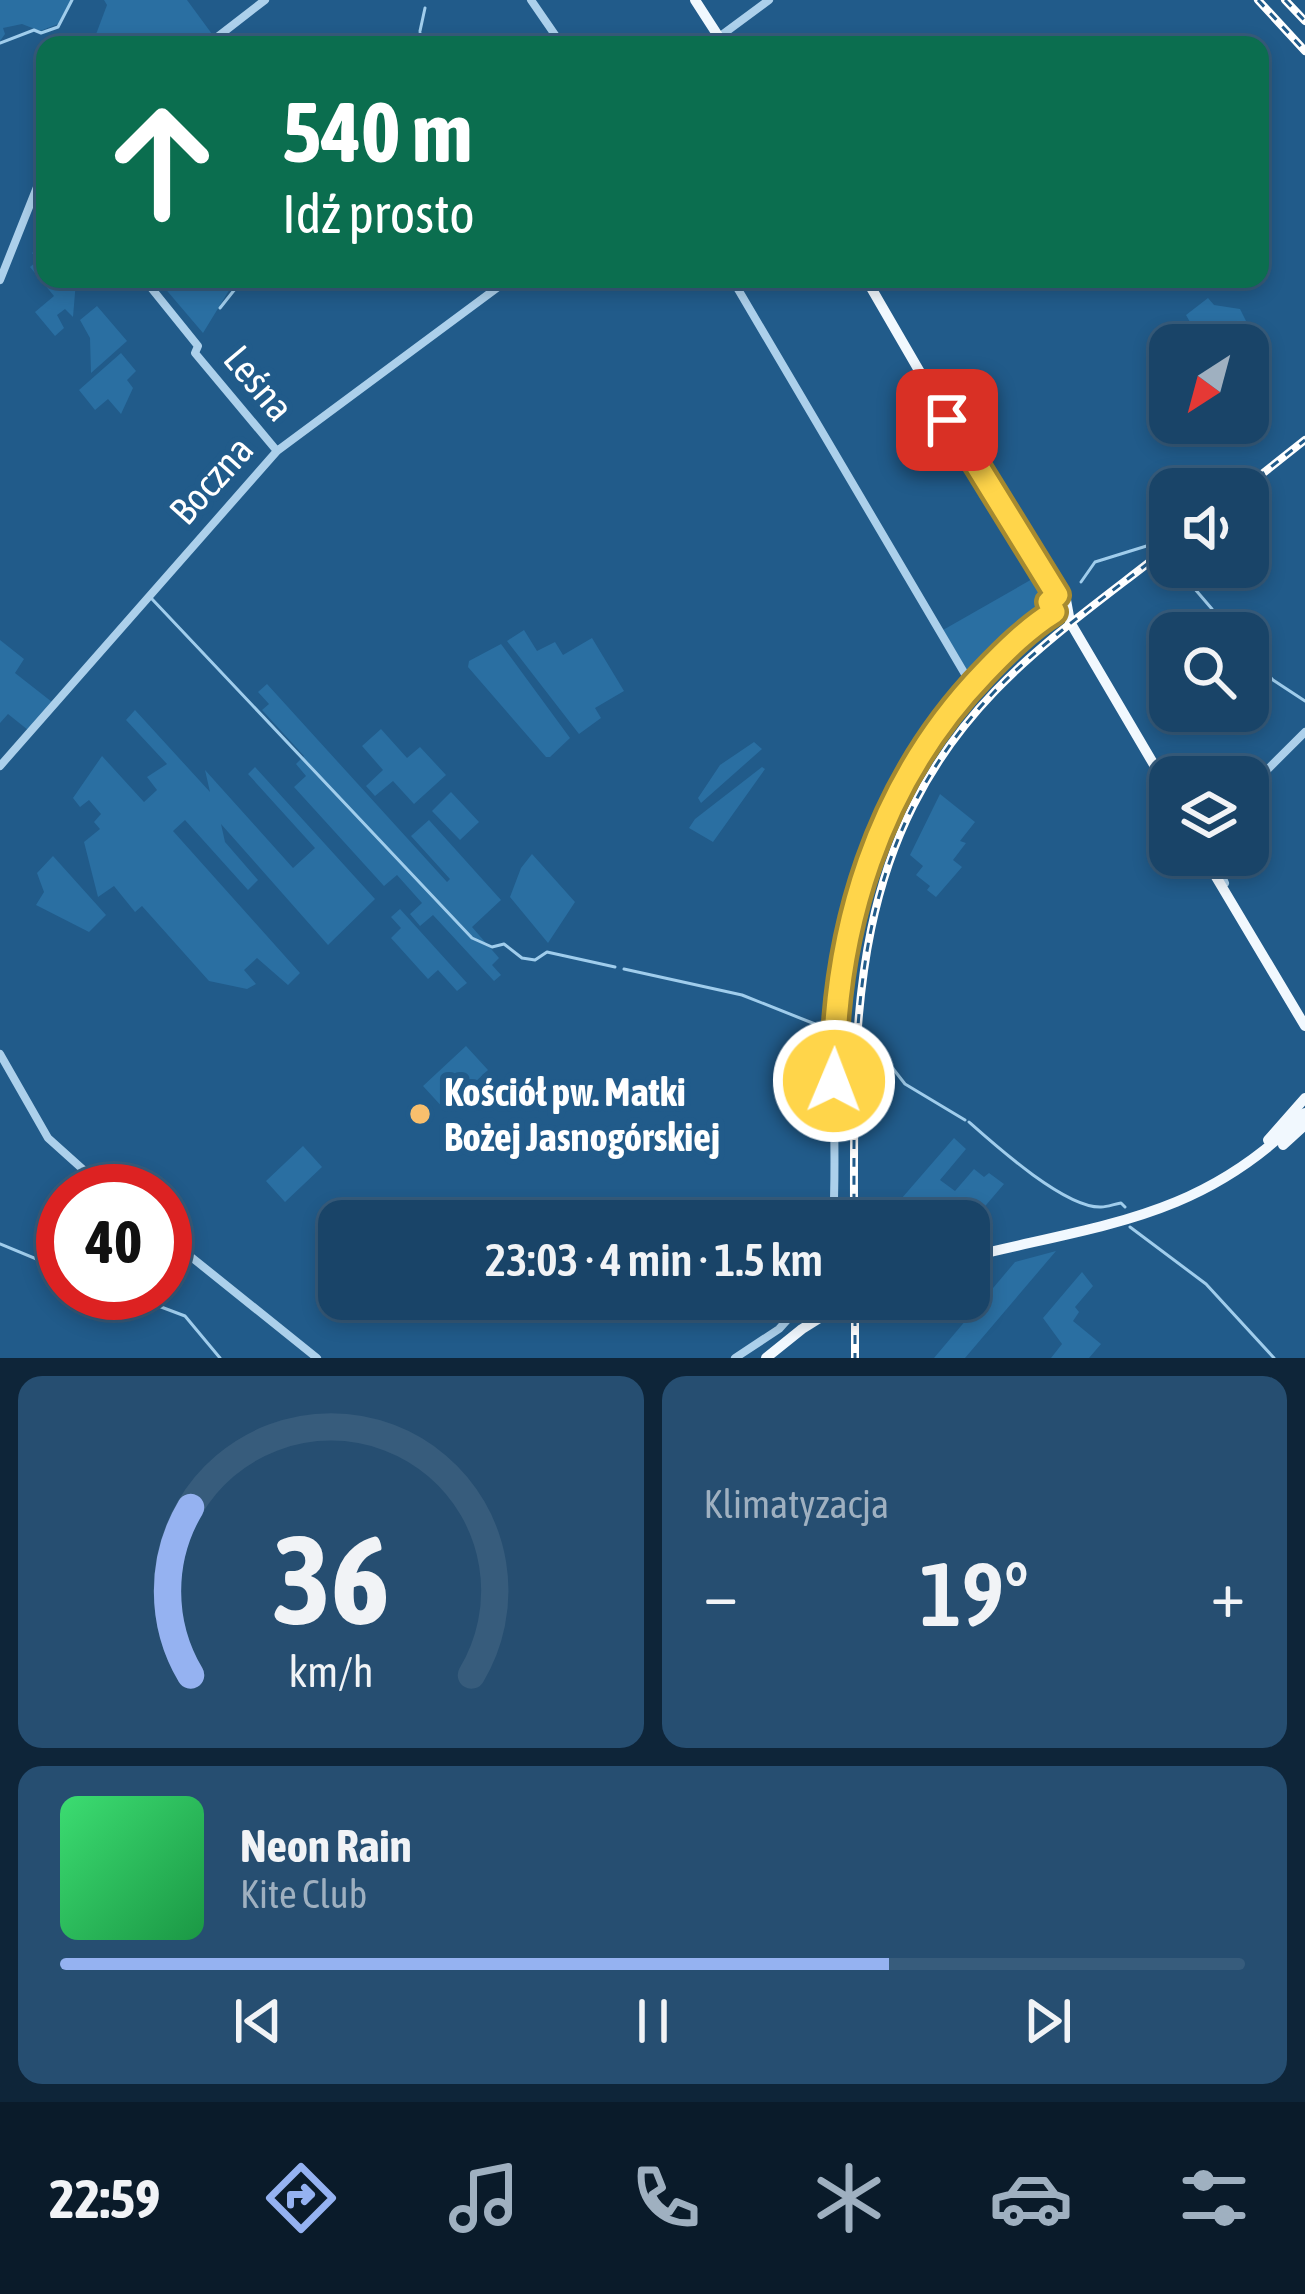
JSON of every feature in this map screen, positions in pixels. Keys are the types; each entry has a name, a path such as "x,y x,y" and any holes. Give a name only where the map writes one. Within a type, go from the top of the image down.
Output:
{"main road":[{"path":"695,0 711,36"},
{"path":"871,288 1149,760"},
{"path":"1220,876 1305,1023"},
{"path":"1221,876 1305,1023"},
{"path":"1214,1187 1269,1139 1305,1098"},
{"path":"1214,1187 1262,1154 1305,1113"},
{"path":"990,1252 1155,1211 1258,1165 1305,1125"},
{"path":"768,1358 815,1320"}],"street":[{"path":"218,36 265,0"},
{"path":"531,0 556,36"},
{"path":"723,36 769,0"},
{"path":"0,280 36,189"},
{"name":"Leśna","path":"151,288 277,451"},
{"name":"Boczna","path":"0,766 277,451 497,288"},
{"path":"737,288 972,686"},
{"path":"833,1200 835,1023 859,889 889,810 930,739 972,686 1055,606"},
{"path":"1269,768 1305,732"},
{"path":"0,1054 47,1138 76,1164"},
{"path":"192,1258 317,1358"},
{"path":"735,1358 787,1320"}],"shaded area":[{"path":"0,0 71,0 58,24 40,31 22,24 3,28 0,41"},
{"path":"104,0 187,0 212,34 95,36 107,5"},
{"path":"47,288 75,288 73,317 65,309 57,315 64,328 55,336 35,312 54,296"},
{"path":"165,288 230,288 203,333"},
{"path":"1208,298 1214,305 1240,309 1248,324 1191,324 1186,315"},
{"path":"97,306 127,341 91,373 90,338 80,320"},
{"path":"121,353 136,371 127,380 133,388 121,414 108,399 95,410 79,390"},
{"path":"1034,578 1043,594 1042,606 995,647 999,651 972,678 943,630"},
{"path":"524,630 537,651 555,642 563,655 592,638 624,691 595,708 601,718 579,734 507,641"},
{"path":"0,640 24,659 15,673 52,702 28,730 8,714 0,723"},
{"path":"501,644 570,738 550,757 468,667 469,661"},
{"path":"267,684 447,882 450,879 411,836 429,820 501,900 472,927 499,958 492,965 501,975 494,981 433,915 420,926 410,914 422,903 397,875 384,886 294,787 306,776 296,764 304,756 262,710 269,704 258,692"},
{"path":"135,710 210,792 205,770 293,868 315,848 248,774 255,767 375,899 328,945 221,824 225,842 258,880 248,890 185,820 173,831 300,973 288,985 257,958 244,970 256,984 247,989 209,981 142,906 135,912 114,886 98,897 84,842 100,829 94,822 101,814 89,800 80,807 73,798 102,756 144,802 157,790 147,777 167,764 126,720"},
{"path":"381,729 407,758 420,747 446,775 414,804 393,781 375,796 366,786 383,770 362,746"},
{"path":"754,742 762,749 701,803 698,798 720,765"},
{"path":"765,769 713,842 689,828 695,819"},
{"path":"451,792 479,822 460,840 432,811"},
{"path":"940,794 975,822 953,860 962,867 936,897 916,875 923,866 910,855"},
{"path":"532,854 575,902 548,943 510,897"},
{"path":"53,856 106,915 89,932 36,905 44,892 37,873"},
{"path":"400,909 467,983 457,991 438,970 428,979 391,938 401,928 391,917"},
{"path":"466,1046 488,1070 445,1110 423,1086"},
{"path":"954,1138 966,1149 940,1180 955,1191 974,1169 1004,1184 990,1200 900,1200"},
{"path":"303,1146 322,1167 285,1202 266,1181"},
{"path":"1056,1251 965,1358 934,1358 966,1320 990,1320 990,1292 1015,1262"},
{"path":"1082,1272 1093,1286 1075,1307 1079,1312 1073,1321 1101,1344 1089,1358 1051,1358 1062,1344 1043,1318"}],"waterway":[{"path":"0,43 58,27 72,0"},
{"path":"420,31 425,8"},
{"path":"220,308 236,288"},
{"path":"1081,582 1095,562 1149,545"},
{"path":"1194,588 1212,609"},
{"path":"152,599 472,938 492,947 504,944 522,958 535,960 547,952 615,967"},
{"path":"1269,676 1305,701"},
{"path":"624,969 742,995 815,1024 859,1025 905,1084 965,1120"},
{"path":"969,1122 1069,1198 1086,1205 1121,1203 1125,1207"},
{"path":"1130,1227 1206,1284 1274,1358"},
{"path":"0,1244 36,1259"},
{"path":"188,1320 220,1358"}],"railway":[{"path":"1258,0 1305,51"},
{"path":"1285,0 1305,21"},
{"path":"1269,468 1305,440"},
{"path":"854,1200 855,1077 869,940 885,874 911,811 946,750 995,691 1149,562"},
{"path":"855,1320 855,1358"}],"place":[{"name":"Kościół pw. Matki Bożej Jasnogórskiej","path":"420,1114"}],"route":[{"path":"834,1081 835,1015 846,946 864,872 889,810 948,714 994,663 1054,612 1049,602 1057,595 946,415 947,420"}]}
